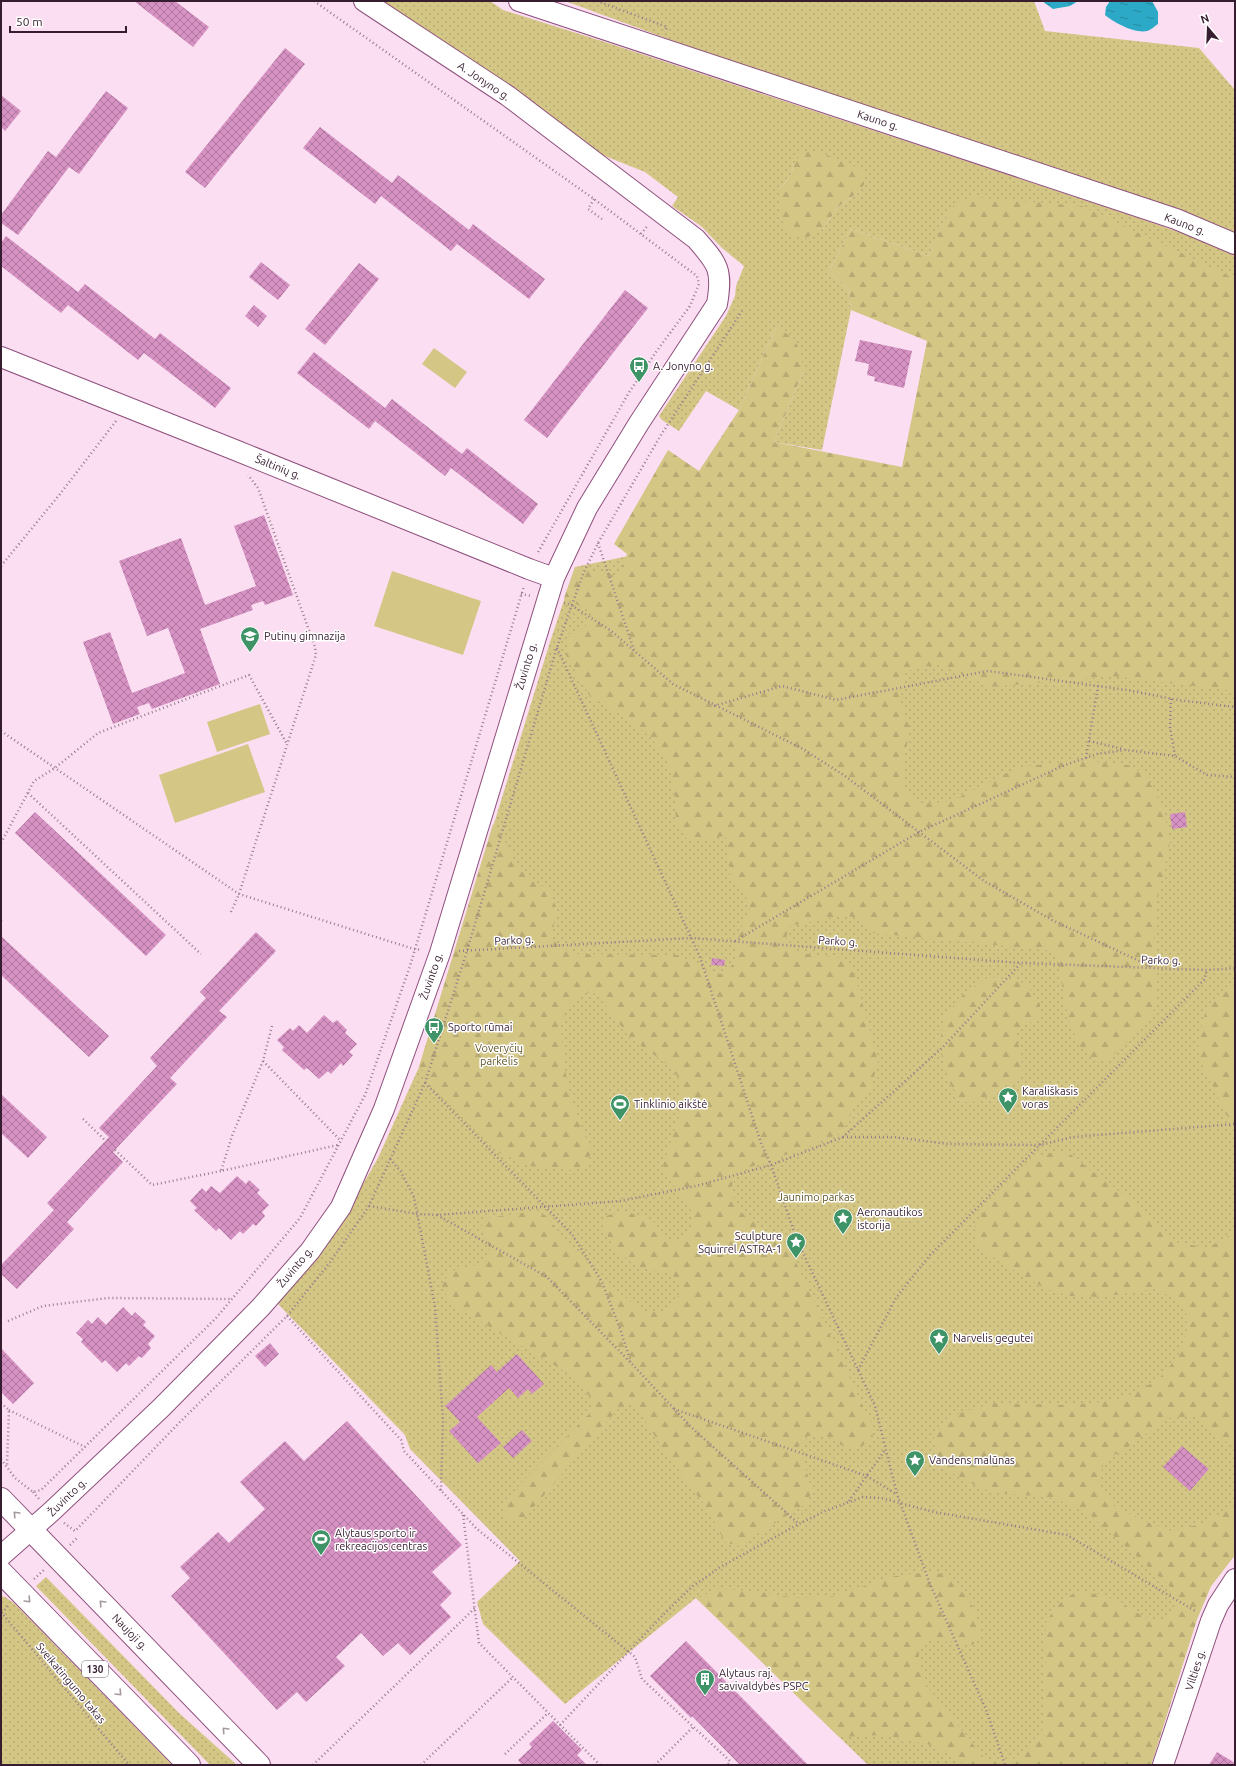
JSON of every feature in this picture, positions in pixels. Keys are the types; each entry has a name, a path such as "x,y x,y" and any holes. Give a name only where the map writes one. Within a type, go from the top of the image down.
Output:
{"main road":[{"name":"Naujoji g.","path":"1,1499 259,1765"},
{"name":"130","path":"1,1572 189,1765"}],"street":[{"name":"A. Jonyno g.","path":"364,1 508,96 696,239 714,259 720,274 717,304"},
{"name":"Kauno g.","path":"519,1 1176,219 1235,244"},
{"name":"Žuvinto g.","path":"1,1556 51,1512 209,1360 261,1307 310,1251 341,1207 384,1109 440,953 554,578 587,508 639,422 717,304"},
{"name":"Šaltinių g.","path":"1,357 554,578"},
{"name":"Vilties g.","path":"1163,1765 1211,1621 1218,1605 1235,1579"}],"path":[{"path":"1,1459 7,1465 15,1478 33,1492 41,1490 216,1318 300,1218 365,1095 414,949 529,569 548,532 628,394 680,320 696,293 699,284 697,276 594,199 314,1"},
{"path":"597,1 667,28 660,48"},
{"path":"594,199 588,209 602,219"},
{"path":"661,435 742,311"},
{"path":"1,566 60,494 127,407"},
{"path":"231,912 239,894 316,655 315,647 258,488 247,472 247,455"},
{"path":"598,543 635,651"},
{"path":"521,594 571,604 610,630 673,684 714,706 803,749 845,776 984,881 1052,920 1154,968"},
{"path":"557,647 700,957 761,1142 771,1165 797,1240 875,1406 900,1504 930,1584 987,1712 1005,1765"},
{"path":"714,706 782,686 836,700 988,671 1098,686 1171,699 1235,707"},
{"path":"1,843 34,781 55,768 98,733 249,675 287,744"},
{"path":"1086,758 1098,686"},
{"path":"1171,699 1170,727 1175,756"},
{"name":"Parko g.","path":"1,731 239,894 414,949 440,953 691,938 1021,963 1207,970 1235,968"},
{"path":"1089,742 1125,750 1175,756 1207,775 1235,777"},
{"path":"734,942 919,832 1065,765 1097,754 1125,750"},
{"path":"28,793 201,954"},
{"path":"369,1206 418,1214 437,1215 620,1201 696,1186 771,1165 843,1137 942,1047 1021,963"},
{"path":"858,1370 896,1298 930,1255 1204,980 1207,970"},
{"path":"221,1171 232,1136 263,1061 272,1026"},
{"path":"263,1061 341,1141"},
{"path":"425,1083 572,1234 602,1282 632,1364"},
{"path":"83,1119 106,1141"},
{"path":"843,1137 894,1137 948,1144 1040,1145 1073,1137 1235,1124"},
{"path":"115,1150 152,1185 339,1145"},
{"path":"390,1159 408,1183 414,1196 435,1307 443,1419 441,1491"},
{"path":"437,1215 547,1277 691,1427 799,1524"},
{"path":"8,1321 43,1306 108,1298 232,1299"},
{"path":"287,1316 401,1440 404,1451 477,1529 635,1657 642,1679 733,1765"},
{"path":"1,1403 9,1410 85,1447"},
{"path":"674,1409 867,1476 897,1494"},
{"path":"7,1465 9,1410"},
{"path":"849,1501 886,1450"},
{"path":"560,1725 693,1586 722,1566 799,1524 849,1501 863,1497 881,1498 934,1512 1067,1535 1211,1621"},
{"path":"463,1514 479,1643 600,1765"},
{"path":"1,1613 20,1592 78,1537"},
{"path":"313,1765 475,1608"},
{"name":"Sveikatingumo takas","path":"1,1613 129,1765"},
{"path":"421,1765 513,1677"},
{"path":"505,1754 548,1712"},
{"path":"655,1765 693,1727"}],"green space":[{"name":"Jaunimo parkas","path":"383,1 490,1 503,10 608,43 1127,214 1193,237 1235,256 1235,1555 1211,1586 1197,1619 1151,1765 868,1765 696,1598 565,1704 483,1624 477,1602 520,1561 410,1449 405,1435 278,1304 336,1231 378,1158 419,1067 550,642 575,567 1115,456 946,219 929,256 851,229 829,271 849,290 851,310 822,450 774,442 803,372 776,327 739,410 706,391 679,431 662,420 659,416 726,316 735,296 736,286 744,266 722,248 701,226 672,206 678,197 645,172 595,152 505,86","holes":["794,163 860,191 838,207 823,229 780,189 791,175"]},
{"path":"565,1 1034,1 1045,31 1199,48 1235,90 1235,233 1184,212 1104,184 717,57"},
{"path":"817,151 863,170 866,181 860,191 838,207 823,229 806,238 790,235 779,215 780,189 791,175 794,163 802,153"},
{"name":"Voveryčių parkelis","path":"971,197 1082,206 1235,279 1235,691 1112,676 990,687 942,665 918,667 906,672 900,701 910,729 903,765 904,787 921,804 952,801 1019,767 1081,760 1128,765 1144,773 1163,806 1170,842 1156,906 1154,939 1159,958 1154,1010 1140,1030 1109,1059 1095,1061 1078,1044 1068,1018 1056,951 873,933 861,919 844,915 790,926 786,938 798,953 841,958 855,975 878,1062 871,1087 852,1110 843,1132 808,1147 739,1171 730,1190 742,1213 777,1239 794,1258 871,1423 873,1438 862,1446 848,1449 826,1436 808,1436 799,1446 812,1490 807,1503 738,1546 725,1542 708,1510 664,1450 633,1402 617,1410 520,1523 505,1517 502,1507 521,1483 592,1411 591,1400 581,1381 451,1304 442,1286 450,1271 467,1268 488,1261 490,1249 481,1227 488,1218 533,1211 545,1215 584,1263 644,1313 663,1311 682,1293 679,1281 670,1273 640,1268 615,1250 601,1223 604,1216 625,1211 653,1221 669,1240 683,1240 693,1227 690,1205 669,1180 663,1165 681,1110 679,1079 670,1066 630,1038 597,994 583,992 568,1004 561,1023 563,1055 569,1093 591,1151 587,1166 571,1170 530,1166 500,1153 419,1067 493,824 510,848 514,862 528,878 549,890 556,907 552,939 572,954 679,955 711,973 724,974 734,963 738,934 750,909 744,891 733,881 729,871 728,840 723,836 711,839 687,839 676,825 675,799 669,764 651,737 622,715 591,698 566,655 569,634 585,628 589,622 592,612 564,598 575,567 618,576 627,554 614,544 668,450 699,471 739,410 776,327 793,338 801,352 803,372 774,442 902,467 927,341 851,310 849,290 829,271 851,229 929,256 946,218 955,203"},
{"path":"434,348 467,372 455,388 422,364"},
{"path":"392,571 481,601 463,655 374,626"},
{"path":"260,704 270,734 217,752 207,722"},
{"path":"248,744 265,792 175,823 159,775"},
{"path":"988,977 1025,983 1040,1004 1040,1014 1029,1023 1016,1030 1023,1073 1004,1087 979,1102 962,1102 949,1082 942,1056 941,1035 943,1021 958,999"},
{"path":"1235,986 1235,1119 1229,1119 1199,1059 1198,1041 1206,1010 1217,997"},
{"path":"1056,1152 1070,1154 1141,1208 1176,1242 1207,1248 1235,1232 1235,1449 1194,1416 1168,1418 1128,1447 1104,1461 1098,1484 1114,1506 1152,1524 1172,1531 1201,1524 1235,1506 1235,1555 1211,1586 1197,1619 1151,1765 964,1765 961,1761 931,1745 881,1735 839,1737 696,1598 719,1589 754,1591 796,1598 829,1597 888,1577 936,1571 955,1583 971,1603 980,1628 978,1640 972,1645 941,1641 927,1641 919,1652 919,1665 927,1686 983,1757 992,1761 1018,1758 1034,1743 1044,1727 1046,1622 1056,1606 1074,1593 1101,1594 1150,1620 1162,1620 1170,1614 1173,1605 1172,1588 1087,1512 1053,1498 1002,1493 982,1489 943,1468 935,1455 934,1438 939,1426 960,1413 993,1403 1069,1405 1103,1402 1126,1397 1158,1380 1179,1355 1187,1329 1186,1309 1175,1298 1154,1289 1102,1297 1070,1296 1046,1289 981,1250 976,1240 975,1231 976,1224 985,1210 1011,1180 1033,1159 1044,1154"},
{"path":"46,1577 179,1713 237,1765 210,1765 36,1586"},
{"path":"1,1596 15,1604 172,1765 1,1765"}],"water":[{"path":"1042,1 1078,1 1070,6 1053,9"},
{"path":"1110,1 1152,1 1158,12 1158,24 1151,29 1142,31 1136,31 1124,27 1105,15 1106,7"}],"building":[{"path":"134,1 175,1 209,27 193,47"},
{"path":"285,48 305,64 205,188 185,172"},
{"path":"106,91 128,108 79,174 69,167 18,235 1,223 1,215 48,151 56,157"},
{"path":"1,95 21,111 5,131 1,127"},
{"path":"320,127 392,183 398,175 469,230 473,224 545,279 529,299 457,244 451,251 381,196 375,204 303,148"},
{"path":"6,236 78,292 85,284 155,339 160,333 231,388 215,408 144,353 138,360 68,305 61,313 1,266 1,243"},
{"path":"261,262 290,285 278,300 249,277"},
{"path":"359,263 379,279 325,345 305,329"},
{"path":"625,290 648,308 547,438 524,420"},
{"path":"254,305 267,316 258,327 245,316"},
{"path":"860,340 912,351 904,388 874,381 875,377 867,375 869,364 855,361"},
{"path":"314,352 385,408 392,399 462,454 467,448 538,504 523,524 451,468 445,476 375,421 369,429 297,373"},
{"path":"264,515 293,595 265,605 263,601 251,605 253,610 200,629 220,684 152,709 149,703 137,707 140,714 113,724 83,642 110,632 132,693 185,673 168,628 147,636 119,561 181,538 205,605 256,586 234,526"},
{"path":"35,812 166,935 146,956 15,833"},
{"path":"1185,812 1187,827 1172,829 1170,814"},
{"path":"256,932 276,951 219,1011 227,1017 170,1078 177,1084 113,1152 123,1162 67,1222 74,1229 17,1289 1,1274 1,1265 54,1210 47,1203 109,1137 99,1128 157,1066 150,1058 206,998 200,992"},
{"path":"1,936 109,1036 89,1057 1,975"},
{"path":"712,958 725,960 724,966 711,965"},
{"path":"324,1015 333,1023 337,1020 347,1030 345,1033 357,1044 349,1052 353,1055 343,1066 341,1063 331,1074 328,1071 319,1079 307,1068 304,1070 282,1050 284,1047 277,1040 290,1028 293,1031 299,1025 307,1033"},
{"path":"1,1094 47,1137 28,1158 1,1133"},
{"path":"237,1176 246,1184 249,1180 260,1190 257,1193 269,1205 262,1212 265,1216 256,1226 253,1224 243,1234 240,1231 231,1240 219,1228 216,1231 194,1210 197,1208 190,1201 202,1188 206,1192 211,1186 220,1193"},
{"path":"123,1307 132,1316 135,1312 146,1322 143,1325 155,1336 148,1344 151,1348 142,1358 139,1356 129,1366 126,1363 117,1372 105,1360 102,1363 81,1342 83,1339 76,1333 88,1320 92,1324 98,1317 106,1325"},
{"path":"270,1343 279,1354 265,1367 255,1356"},
{"path":"1,1348 34,1383 13,1404 1,1392"},
{"path":"517,1354 544,1384 532,1394 528,1389 518,1398 509,1388 477,1417 501,1443 478,1463 449,1431 460,1422 445,1406 491,1365 497,1372"},
{"name":"Alytaus sporto ir rekreacijos centras","path":"347,1421 462,1545 432,1572 452,1593 440,1605 451,1617 410,1655 398,1643 383,1656 361,1633 336,1657 345,1666 306,1702 297,1692 277,1710 171,1596 190,1578 180,1567 218,1532 229,1543 265,1509 240,1482 285,1441 304,1461"},
{"path":"522,1430 532,1441 513,1458 503,1447"},
{"path":"1182,1446 1209,1469 1190,1491 1163,1467"},
{"name":"Alytaus raj. savivaldybės PSPC","path":"686,1641 808,1765 740,1765 692,1716 691,1718 650,1676"},
{"path":"553,1721 582,1750 577,1755 587,1765 522,1765 518,1760 532,1747 529,1744"},
{"path":"1217,1752 1235,1763 1235,1765 1209,1765"}],"place":[{"name":"A. Jonyno g.","path":"639,383"},
{"name":"Putinų gimnazija","path":"250,653"},
{"name":"Sporto rūmai","path":"434,1044"},
{"name":"Karališkasis voras","path":"1008,1114"},
{"name":"Tinklinio aikštė","path":"620,1121"},
{"name":"Aeronautikos istorija","path":"843,1235"},
{"name":"Sculpture Squirrel ASTRA-1","path":"796,1259"},
{"name":"Narvelis gegutei","path":"939,1355"},
{"name":"Vandens malūnas","path":"915,1477"},
{"name":"Alytaus sporto ir rekreacijos centras","path":"321,1556"},
{"name":"Alytaus raj. savivaldybės PSPC","path":"705,1696"}]}
